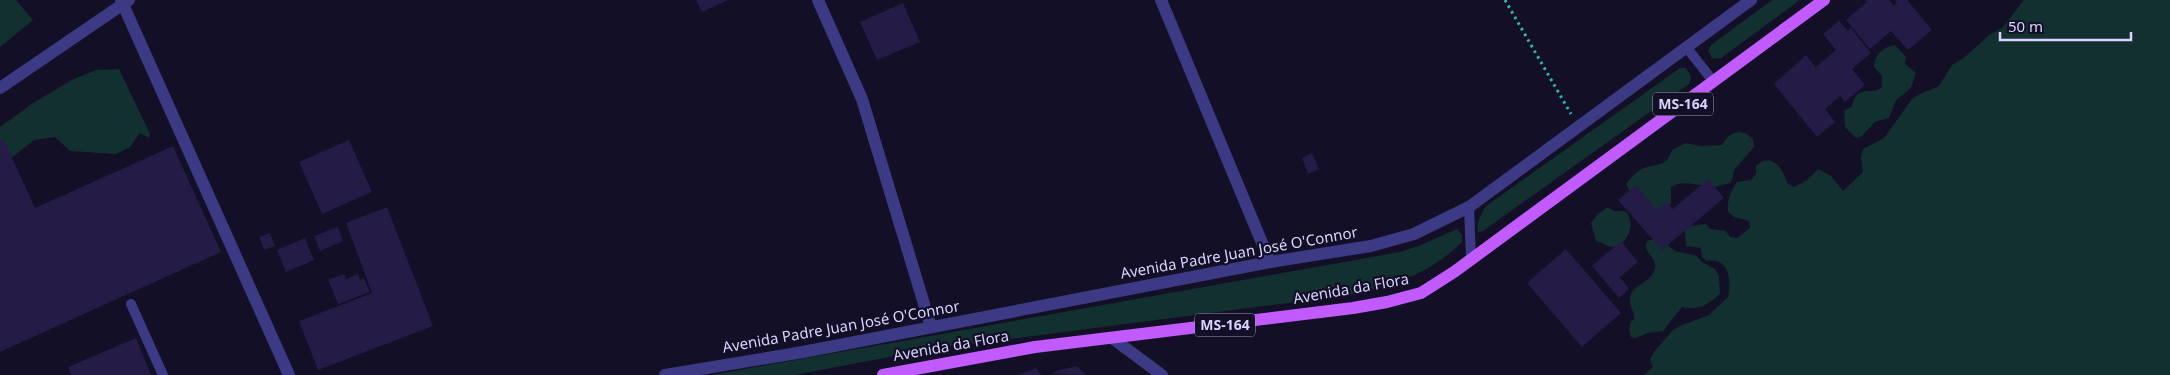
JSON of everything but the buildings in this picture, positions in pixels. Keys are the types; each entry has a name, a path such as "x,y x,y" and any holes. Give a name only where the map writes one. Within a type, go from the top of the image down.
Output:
{"main road":[{"name":"Avenida da Flora","path":"883,375 903,373 1035,347 1259,321 1387,302 1421,293 1824,0"}],"street":[{"path":"818,0 862,99 931,327"},
{"path":"1161,0 1270,262"},
{"name":"Avenida Padre Juan José O'Connor","path":"664,375 803,352 1270,262 1380,243 1414,234 1469,207 1751,0"},
{"path":"0,88 125,1 290,375"},
{"path":"1112,338 1162,375"},
{"path":"1139,375 1146,363"}],"lane":[{"path":"1687,48 1713,81"},
{"path":"1469,207 1471,258"},
{"path":"131,304 163,375"}],"path":[{"path":"1505,0 1579,127"}],"green space":[{"path":"0,0 16,0 33,20 0,47"},
{"path":"1772,0 1800,0 1721,58 1713,59 1708,51 1711,45"},
{"path":"2024,0 2170,0 2170,375 1644,375 1653,367 1650,360 1653,353 1673,330 1709,315 1728,297 1730,284 1724,266 1714,261 1707,261 1702,257 1701,248 1686,246 1685,230 1691,226 1706,224 1710,229 1726,231 1730,237 1737,238 1750,228 1749,221 1734,217 1728,212 1729,200 1737,182 1751,180 1756,174 1756,166 1767,160 1776,163 1783,172 1787,183 1794,187 1807,180 1818,169 1831,176 1843,191 1863,172 1861,157 1863,149 1884,138 1912,99 1939,86 1952,65 1965,57 1989,35 2002,28"},
{"path":"1895,45 1906,57 1905,64 1916,73 1911,88 1896,100 1889,118 1875,122 1862,136 1856,138 1845,127 1844,111 1851,107 1859,93 1876,91 1882,87 1882,76 1874,67 1874,63 1877,55"},
{"path":"1680,68 1685,68 1690,73 1691,79 1689,84 1483,231 1478,232 1479,219 1486,206"},
{"path":"119,69 150,134 149,138 140,133 130,147 116,154 70,151 55,137 34,140 10,159 0,159 0,127 33,103 72,80 96,70"},
{"path":"1740,132 1747,134 1753,139 1754,147 1734,170 1730,183 1715,187 1685,183 1671,187 1671,202 1668,210 1649,207 1633,194 1626,184 1637,172 1666,161 1672,150 1686,143 1700,146 1722,145 1729,136"},
{"path":"1608,207 1614,211 1625,211 1629,216 1630,222 1630,228 1625,239 1616,246 1611,247 1596,241 1591,223 1598,214"},
{"path":"1457,229 1462,235 1462,242 1438,262 1413,276 1357,294 932,349 794,375 711,375 1400,252"},
{"path":"1660,239 1675,251 1697,256 1702,262 1715,269 1719,276 1720,294 1711,302 1702,306 1694,308 1682,307 1663,331 1648,333 1635,338 1631,337 1630,325 1634,317 1630,297 1635,289 1650,277 1655,268 1646,243 1649,240"}]}
